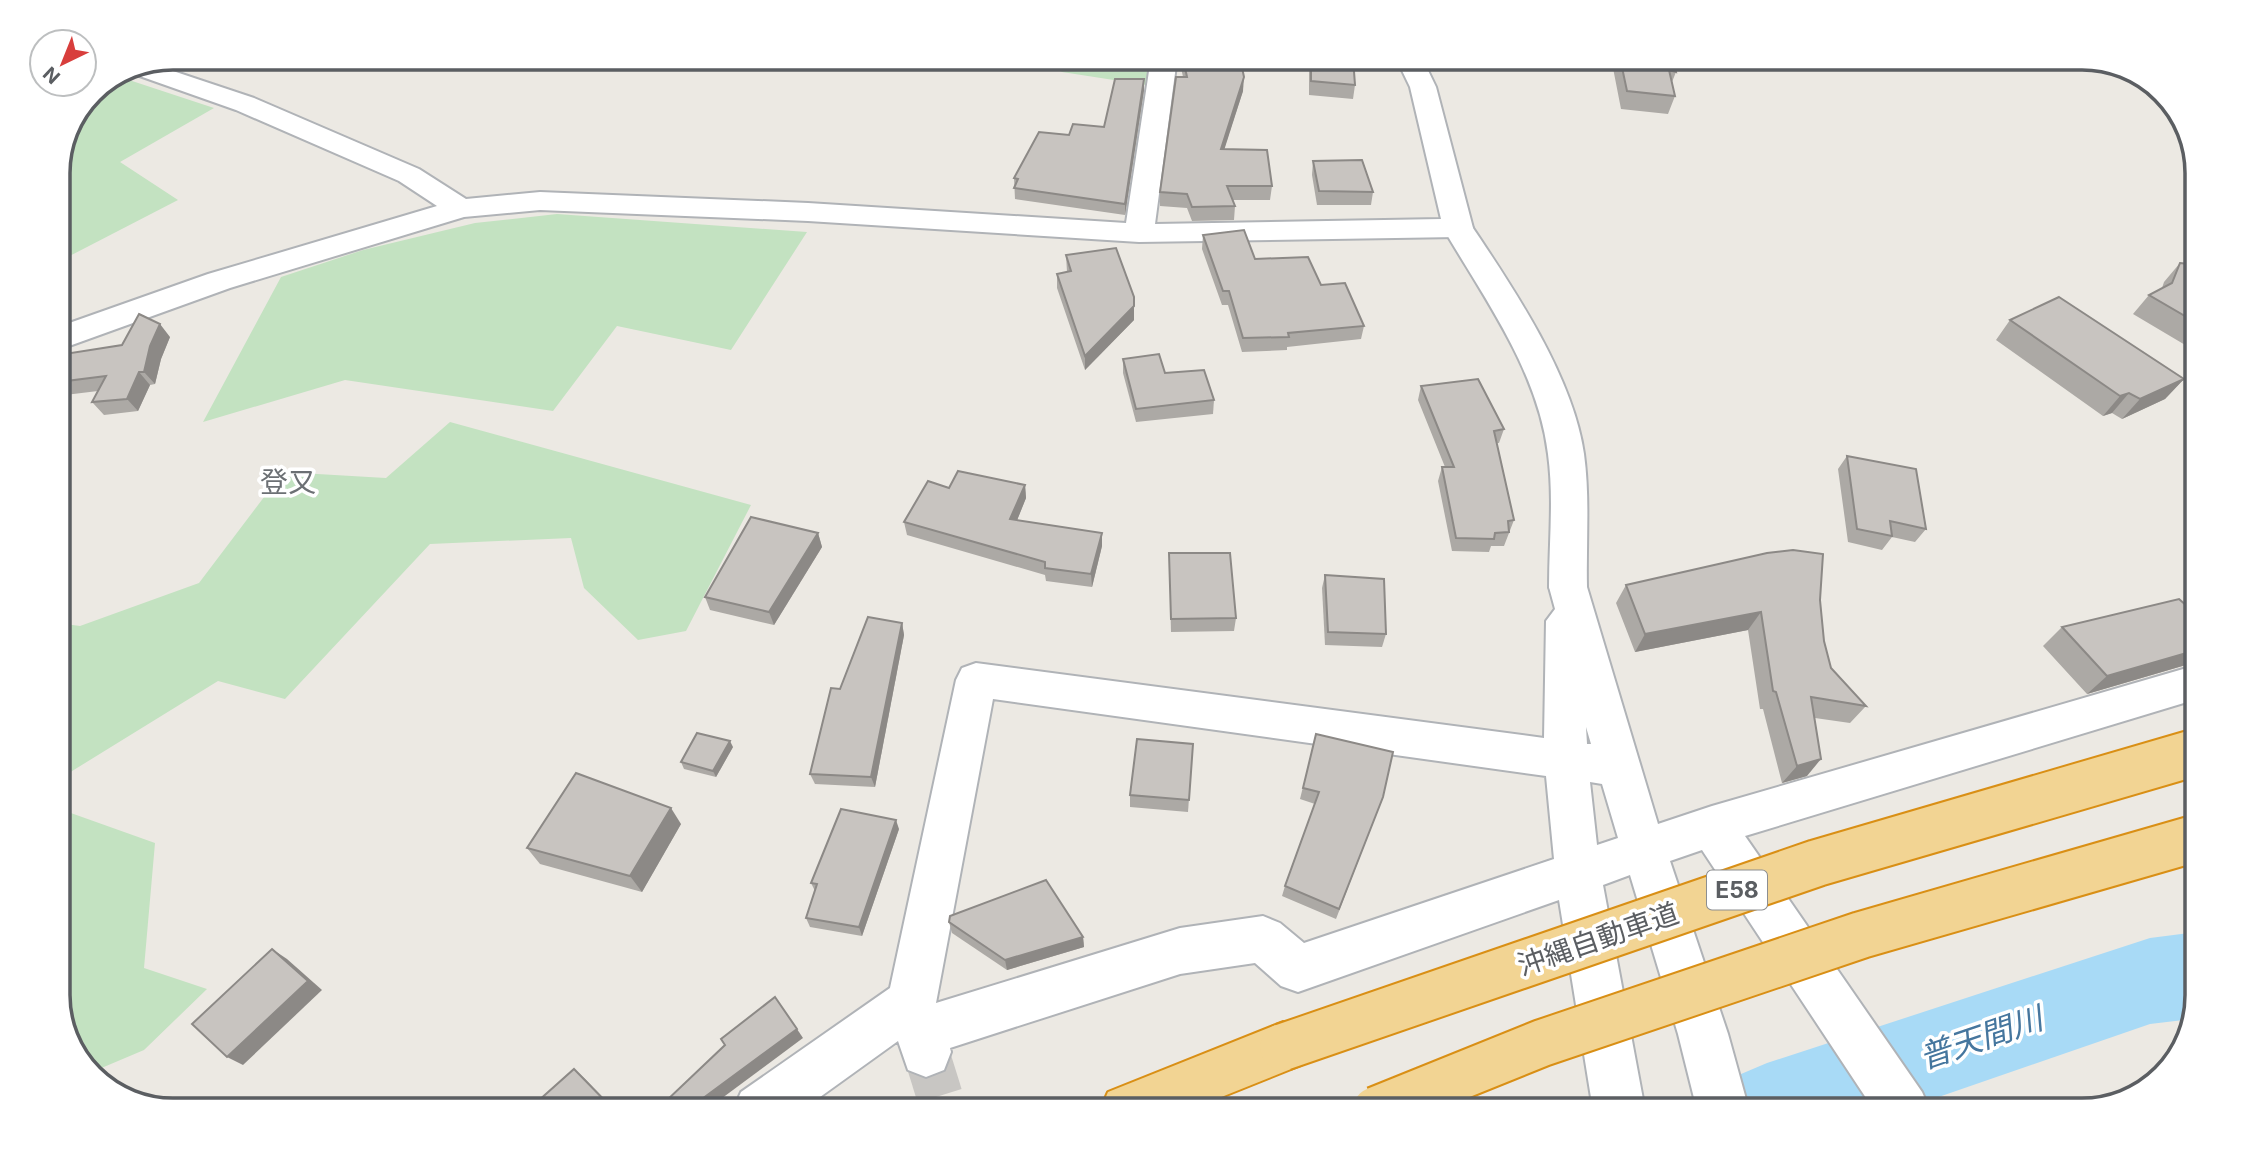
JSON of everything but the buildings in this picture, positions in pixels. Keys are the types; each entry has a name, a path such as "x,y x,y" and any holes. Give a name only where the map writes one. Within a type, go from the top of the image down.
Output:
{"highway":[{"name":"沖縄自動車道","path":"1156,1098 1283,1047 1817,863 2185,756"},
{"path":"1406,1098 1542,1043 1861,935 2185,841"}],"street":[{"path":"1139,233 1162,70"},
{"path":"1415,70 1423,86 1458,228 1531,353 1559,418 1566,454 1568,587 1563,655 1567,759 1577,875 1617,1098"},
{"path":"153,72 245,104 409,175 461,208"},
{"path":"70,335 219,281 461,208 540,201 688,206 1139,233 1458,228"},
{"path":"1568,587 1618,767 1703,1034 1720,1098"},
{"path":"919,1029 976,680 1618,767"},
{"path":"783,1098 919,1029 1180,951 1264,939 1298,970 1712,826 2185,686"},
{"path":"1712,826 1896,1098"}],"green space":[{"path":"1059,70 1150,70 1146,85"},
{"path":"129,80 214,108 120,162 178,200 70,256 72,153 78,133 100,100"},
{"path":"557,214 807,232 731,350 617,326 553,411 345,380 203,422 281,277 363,250 475,223"},
{"path":"450,422 751,505 686,631 638,640 584,588 571,538 430,544 285,699 218,681 70,772 70,625 80,626 199,583 283,472 386,478"},
{"path":"70,813 155,843 144,968 207,989 144,1050 101,1068 87,1052 75,1028 70,1002"}],"waterway":[{"name":"普天間川","path":"1803,1098 2150,981 2185,977"}],"tunnel":[{"path":"926,1052 940,1098"}],"district":[{"name":"登又","path":"288,482"}]}
